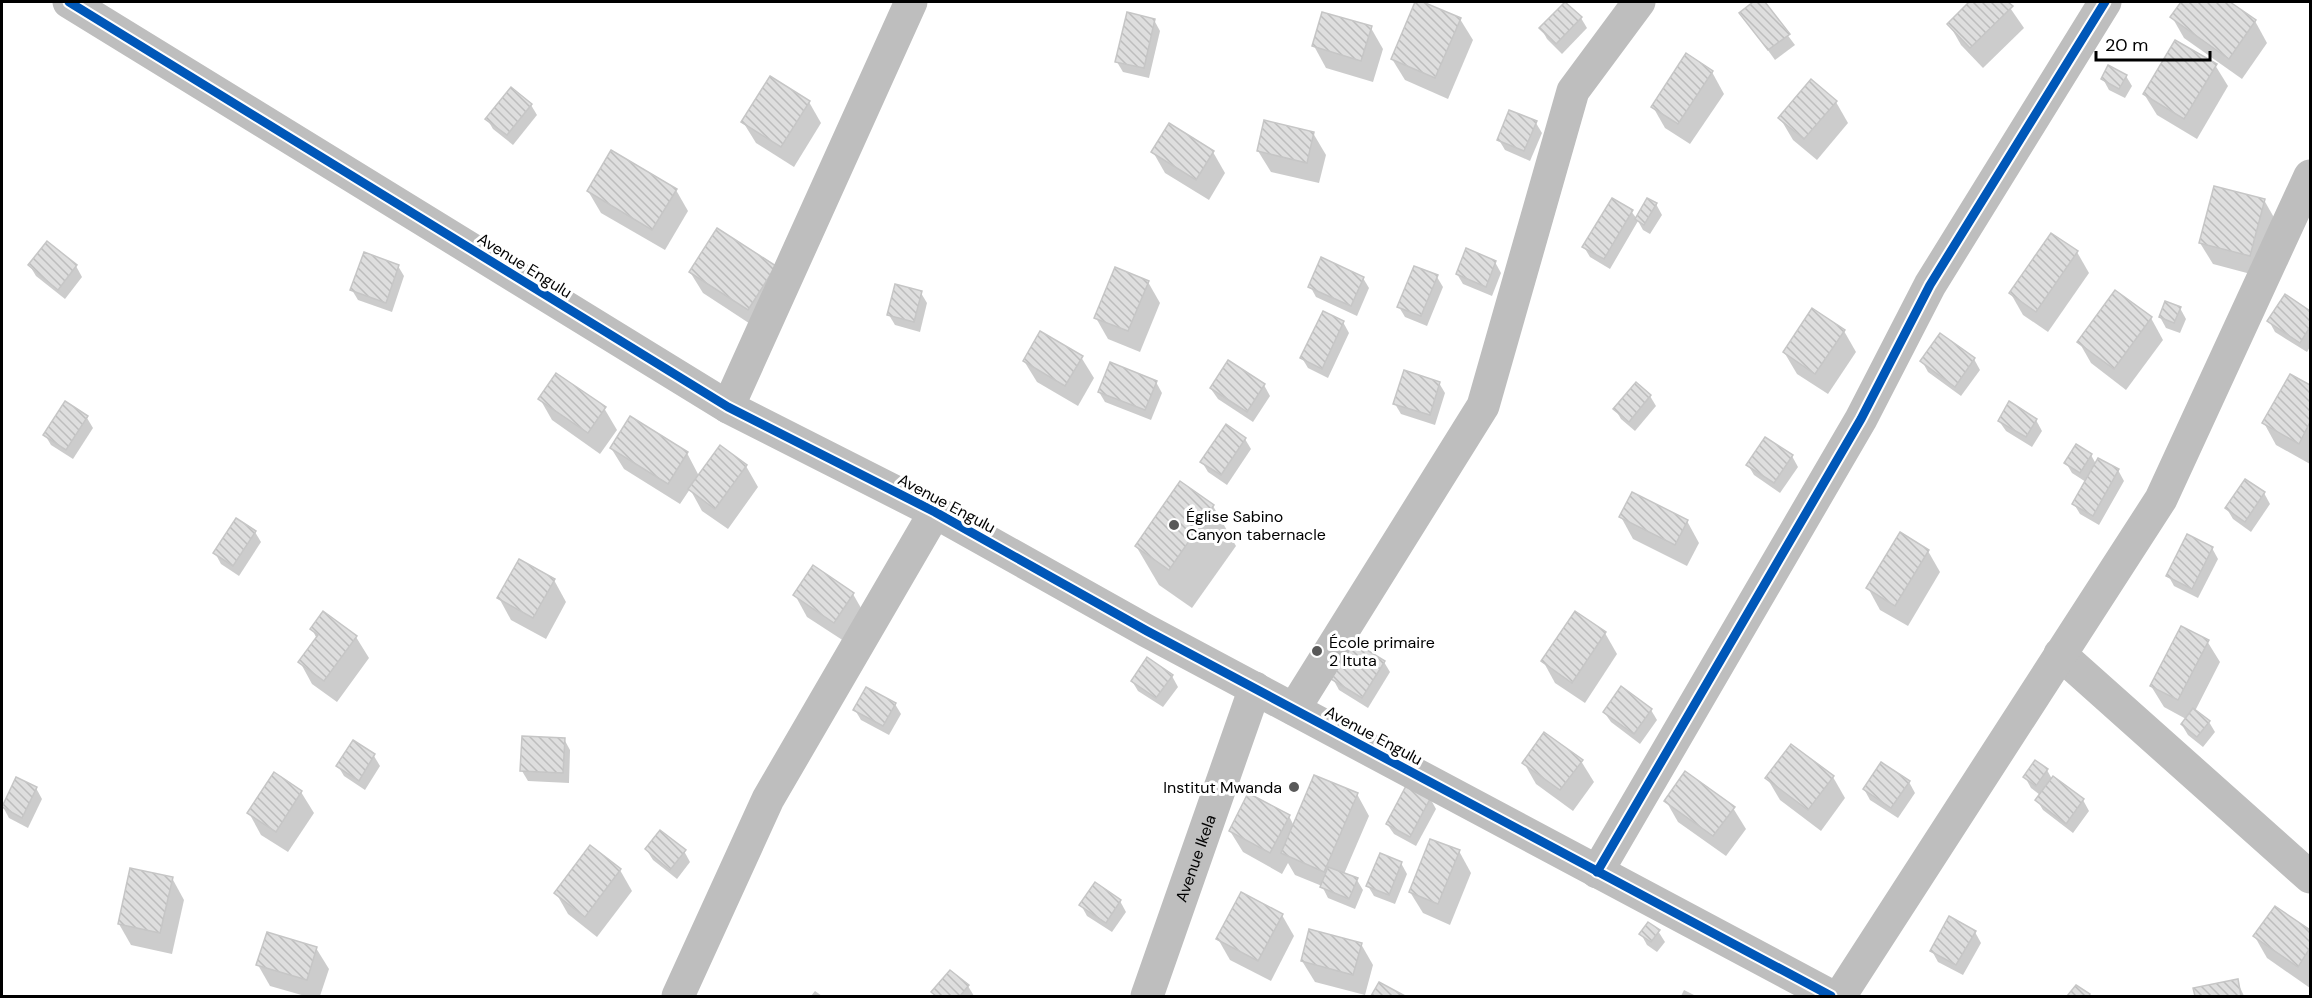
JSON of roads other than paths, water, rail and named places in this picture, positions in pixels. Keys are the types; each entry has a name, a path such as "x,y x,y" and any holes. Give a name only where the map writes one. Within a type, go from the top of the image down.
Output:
{"street":[{"name":"Avenue Engulu","path":"69,2 728,407 935,512 1147,631 1831,996"},
{"path":"728,407 911,2"},
{"path":"1294,709 1483,406 1573,91 1639,2"},
{"path":"1597,872 1861,419 1930,285 2105,2"},
{"path":"1840,996 2160,499 2310,176"},
{"path":"678,996 768,799 935,512"},
{"path":"2060,654 2310,877"},
{"name":"Avenue Ikela","path":"1147,996 1255,688"}],"place":[{"name":"Église Sabino Canyon tabernacle","path":"1174,525"},
{"name":"École primaire 2 Ituta","path":"1317,651"},
{"name":"Institut Mwanda","path":"1294,787"}]}
